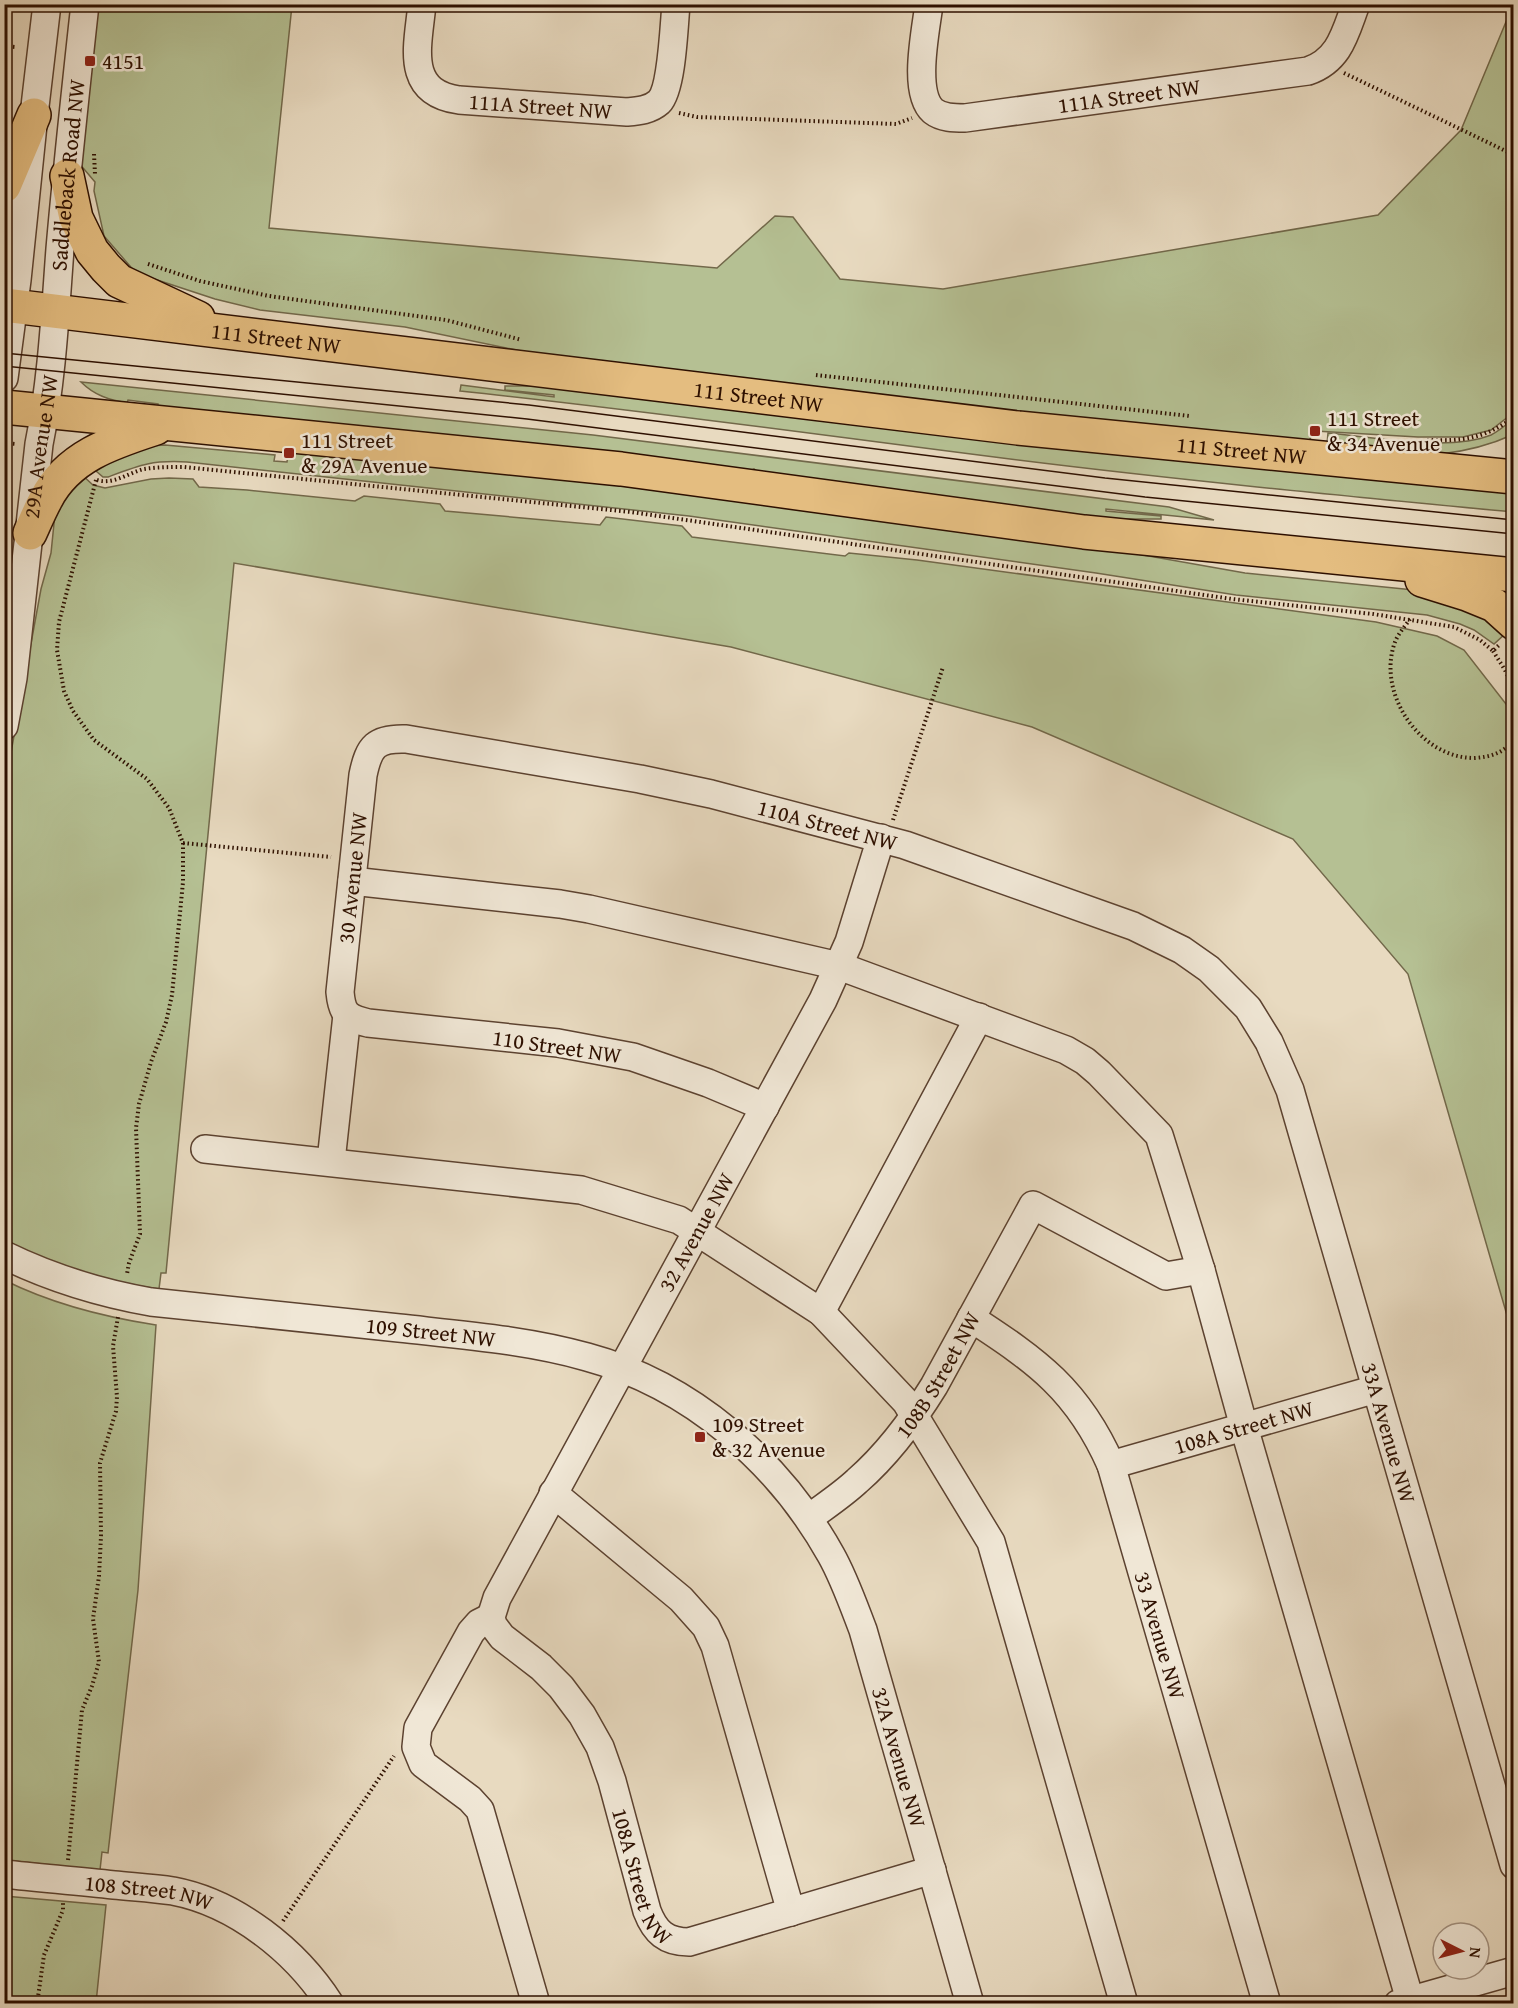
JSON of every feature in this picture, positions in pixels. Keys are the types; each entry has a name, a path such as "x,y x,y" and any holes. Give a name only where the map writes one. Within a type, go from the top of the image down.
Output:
{"main road":[{"path":"4,186 34,115"},
{"path":"81,181 76,218 92,251 119,281 224,330"},
{"name":"111 Street NW","path":"9,305 1018,428 1514,477"},
{"path":"4,407 621,469 1007,523 1163,541 1514,575"},
{"path":"30,533 50,493 61,479 95,450 170,424"},
{"path":"1450,470 1514,452"},
{"path":"1309,554 1419,579 1467,594 1494,605 1509,631"}],"street":[{"name":"Saddleback Road NW","path":"9,305 17,280 47,4"},
{"name":"Saddleback Road NW","path":"55,311 81,181 85,4"},
{"name":"111A Street NW","path":"422,4 417,64 428,88 441,96 459,100 627,112 647,109 655,105"},
{"path":"655,105 661,100 667,86 676,4"},
{"path":"929,4 922,75 925,99 933,110"},
{"path":"1324,64 1336,51 1356,4"},
{"name":"111A Street NW","path":"933,110 942,116 965,118 1300,73 1324,64"},
{"name":"29A Avenue NW","path":"4,378 9,305"},
{"name":"29A Avenue NW","path":"4,726 13,678 39,444 46,412 55,311"},
{"name":"110A Street NW","path":"373,746 383,741 406,739 640,779 711,794 881,838 1133,926 1155,936 1182,950 1209,969 1248,1008"},
{"name":"30 Avenue NW","path":"331,1161 346,1013 340,992 363,775 373,746"},
{"name":"32 Avenue NW","path":"492,1617 497,1598 695,1231 765,1107 839,966 857,918 881,838"},
{"path":"353,870 589,909 839,966 1066,1050 1085,1061 1159,1135 1201,1270 1404,2002 1514,1971"},
{"name":"33A Avenue NW","path":"1248,1008 1269,1041 1290,1090 1514,1865"},
{"name":"110 Street NW","path":"346,1013 354,1020 368,1023 558,1043 633,1057 708,1083 765,1107"},
{"path":"821,1312 979,1017"},
{"path":"205,1149 581,1190 679,1221 821,1312 916,1415 991,1542 1124,2004"},
{"name":"108B Street NW","path":"808,1518 858,1481 890,1448 916,1415 1033,1205 1166,1276 1201,1270"},
{"name":"109 Street NW","path":"4,1255 62,1280 122,1297 446,1333 563,1351 621,1368 682,1399 722,1427 754,1453 808,1518"},
{"name":"33 Avenue NW","path":"970,1318 1022,1351 1055,1379 1095,1432 1111,1465 1268,2004"},
{"name":"108A Street NW","path":"1111,1465 1376,1389"},
{"path":"553,1493 681,1599 706,1627 715,1646 792,1912"},
{"name":"32A Avenue NW","path":"808,1518 831,1556 863,1630 970,2004"},
{"path":"492,1617 479,1623 471,1632 418,1728 416,1747 423,1764 470,1799 480,1810 536,2004"},
{"name":"108A Street NW","path":"492,1617 493,1625 502,1637 541,1667 561,1687 582,1715 600,1747 612,1780 647,1911 656,1930 670,1940 689,1942 932,1870"},
{"name":"108 Street NW","path":"4,1874 174,1892 194,1897 226,1911 275,1942 304,1971 330,2004"}],"path":[{"path":"4,46 15,47"},
{"path":"1324,64 1514,155"},
{"path":"655,105 697,117 896,124 933,110"},
{"path":"81,181 94,150"},
{"path":"139,260 200,281 269,296 446,320 524,340"},
{"path":"813,374 1196,417"},
{"path":"1418,439 1443,440 1474,437 1491,432 1514,417"},
{"path":"126,1277 140,1234 136,1128 139,1104 166,1022 172,995 183,882 183,843 169,808 147,779 94,740 73,711 64,691 57,650 59,622 97,480 108,481 144,470 184,467 631,512 1232,599 1410,619 1466,632 1493,651 1514,688"},
{"path":"1410,619 1395,641 1391,668 1395,695 1413,728 1431,744 1460,757 1480,758 1498,754 1514,739"},
{"path":"1493,651 1509,631"},
{"path":"881,838 892,823 943,667"},
{"path":"183,843 353,870"},
{"path":"68,1859 82,1710 99,1662 93,1619 99,1576 101,1536 100,1463 116,1411 113,1346 118,1316"},
{"path":"275,1942 397,1751"},
{"path":"37,2004 44,1955 63,1910 64,1900"}],"green space":[{"path":"94,5 292,5 269,228 717,268 775,216 793,217 840,279 943,289 1378,215 1461,130 1513,5 1513,413 1491,430 1463,437 1418,437 1315,431 1308,442 975,409 531,353 405,327 260,310 215,299 136,273 104,236 94,191 95,182 78,162"},
{"path":"81,382 593,435 1169,507 1214,520 1106,509 1106,511 1161,516 1161,519 1095,519 758,472 754,469 750,471 158,407 158,404 128,400 127,403 108,398 97,394"},
{"path":"461,385 554,397 554,395 505,390 505,386 543,386 1513,492 1513,512 1073,467 460,391"},
{"path":"1513,419 1512,435 1486,445 1450,453 1327,444 1328,433 1411,442 1474,440 1491,435"},
{"path":"165,445 275,455 274,461 287,462 289,447 546,476 1126,552 1245,573 1424,591 1456,599 1506,633 1494,644 1474,630 1427,615 1236,595 689,516 187,462 146,464 108,477 103,477 96,471 99,463 149,446"},
{"path":"81,474 93,485 105,488 151,479 193,479 199,487 355,501 364,496 440,504 445,511 600,525 606,517 682,526 692,537 845,556 849,553 917,560 1376,622 1437,636 1464,650 1513,713 1513,1336 1408,974 1293,839 1032,727 731,647 234,563 166,1273 161,1273 159,1289 139,1286 80,1271 42,1258 5,1241 5,785 41,589 51,553 56,504"},
{"path":"4,1280 41,1296 78,1308 156,1325 138,1590 108,1853 102,1852 100,1870 5,1860"},
{"path":"4,1896 106,1905 96,2003 5,2003"}],"tram line":[{"path":"4,353 529,405 1105,478 1514,520"},
{"path":"4,366 527,419 1145,497 1514,534"}],"place":[{"name":"4151","path":"90,61"},
{"name":"111 Street & 34 Avenue","path":"1315,431"},
{"name":"111 Street & 29A Avenue","path":"289,453"},
{"name":"109 Street & 32 Avenue","path":"700,1437"}]}
